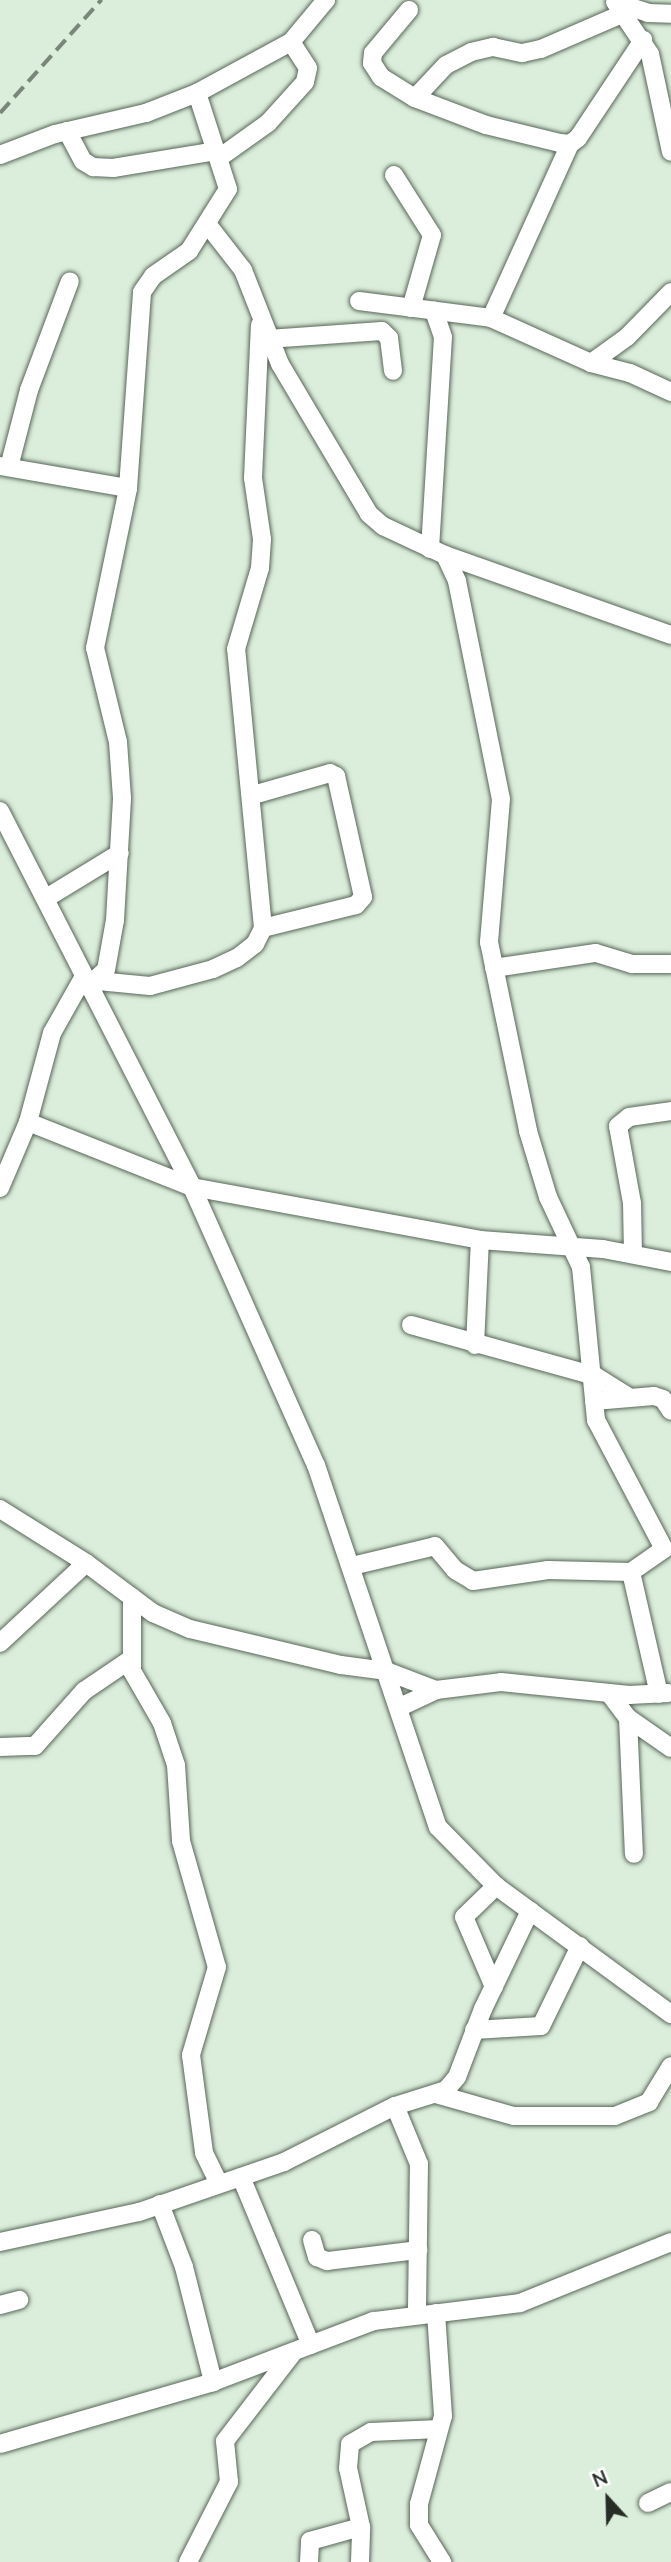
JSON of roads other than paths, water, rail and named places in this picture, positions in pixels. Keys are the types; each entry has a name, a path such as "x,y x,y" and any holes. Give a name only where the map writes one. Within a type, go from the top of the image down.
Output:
{"street":[{"path":"0,155 67,131 146,113 197,93 290,43 327,1"},
{"path":"618,6 643,40 671,152"},
{"path":"415,98 446,65 471,52 493,47 522,53 541,49 618,6 671,14"},
{"path":"409,10 373,53 372,63 389,85 415,98 486,125 570,144"},
{"path":"491,318 570,144 610,94 643,40"},
{"path":"67,131 83,161 93,167 127,167 218,155 268,123 305,82 308,68 290,43"},
{"path":"1,1178 29,1122 52,1033 112,949 120,853 118,742 95,648 128,488 142,292 153,276 189,251 227,196 218,155 197,93"},
{"path":"394,175 432,235 411,307"},
{"path":"208,225 243,270 268,338 369,514 437,552 671,635"},
{"path":"70,281 29,390 4,467 128,488"},
{"path":"591,363 627,337 671,292"},
{"path":"359,300 491,318 591,363 630,373 671,392"},
{"path":"352,1566 435,1546 455,1570 473,1581 548,1570 631,1572 664,1549 599,1428 581,1268 548,1197 528,1131 494,968 488,912 501,834 501,799 467,619 457,581 437,552 443,337 434,310"},
{"path":"89,982 150,986 213,969 237,958 255,944 263,928 253,795 236,649 260,568 262,540 253,478 261,315"},
{"path":"268,338 382,331 389,338 393,371"},
{"path":"253,795 330,774 336,776 363,897 347,908 263,928"},
{"path":"0,811 48,897 192,1187 316,1465 400,1707 438,1827 496,1886 671,2014"},
{"path":"48,897 120,853"},
{"path":"494,968 596,953 632,964 671,964"},
{"path":"633,1254 632,1203 618,1126 629,1117 671,1111"},
{"path":"29,1122 192,1187 480,1240 573,1246 671,1262"},
{"path":"475,1345 480,1240"},
{"path":"411,1325 475,1345 595,1376 628,1398"},
{"path":"594,1401 660,1397 671,1411"},
{"path":"0,1509 86,1563 169,1623 341,1665 386,1671 436,1690"},
{"path":"1,1639 86,1563"},
{"path":"631,1572 659,1694"},
{"path":"132,1597 131,1659 135,1680 162,1723 176,1765 181,1841 217,1967 191,2055 204,2153 219,2184"},
{"path":"0,1747 36,1746 85,1691 131,1659"},
{"path":"400,1707 436,1690 500,1682 609,1693 659,1694"},
{"path":"609,1693 633,1722 671,1748"},
{"path":"634,1854 633,1722 659,1694"},
{"path":"494,1987 464,1917 496,1886"},
{"path":"0,2242 93,2225 241,2177 337,2138 395,2106 436,2094 457,2077 474,2030 530,1912"},
{"path":"474,2030 526,2031 541,2026 580,1946"},
{"path":"436,2094 514,2116 615,2116 649,2102 671,2066"},
{"path":"395,2106 417,2151 417,2315"},
{"path":"241,2177 311,2345"},
{"path":"160,2204 184,2267 212,2382"},
{"path":"312,2240 323,2260 418,2250"},
{"path":"0,2444 212,2382 292,2354 358,2325 520,2303 671,2242"},
{"path":"0,2305 19,2300"},
{"path":"436,2313 443,2378 439,2429 419,2504 419,2525 442,2562"},
{"path":"188,2562 229,2482 225,2441 292,2354"},
{"path":"360,2562 361,2527 348,2468 350,2444 371,2432 439,2429"},
{"path":"648,2502 671,2492"},
{"path":"309,2562 310,2541 361,2527"}],"railway":[{"path":"0,113 101,0"}]}
